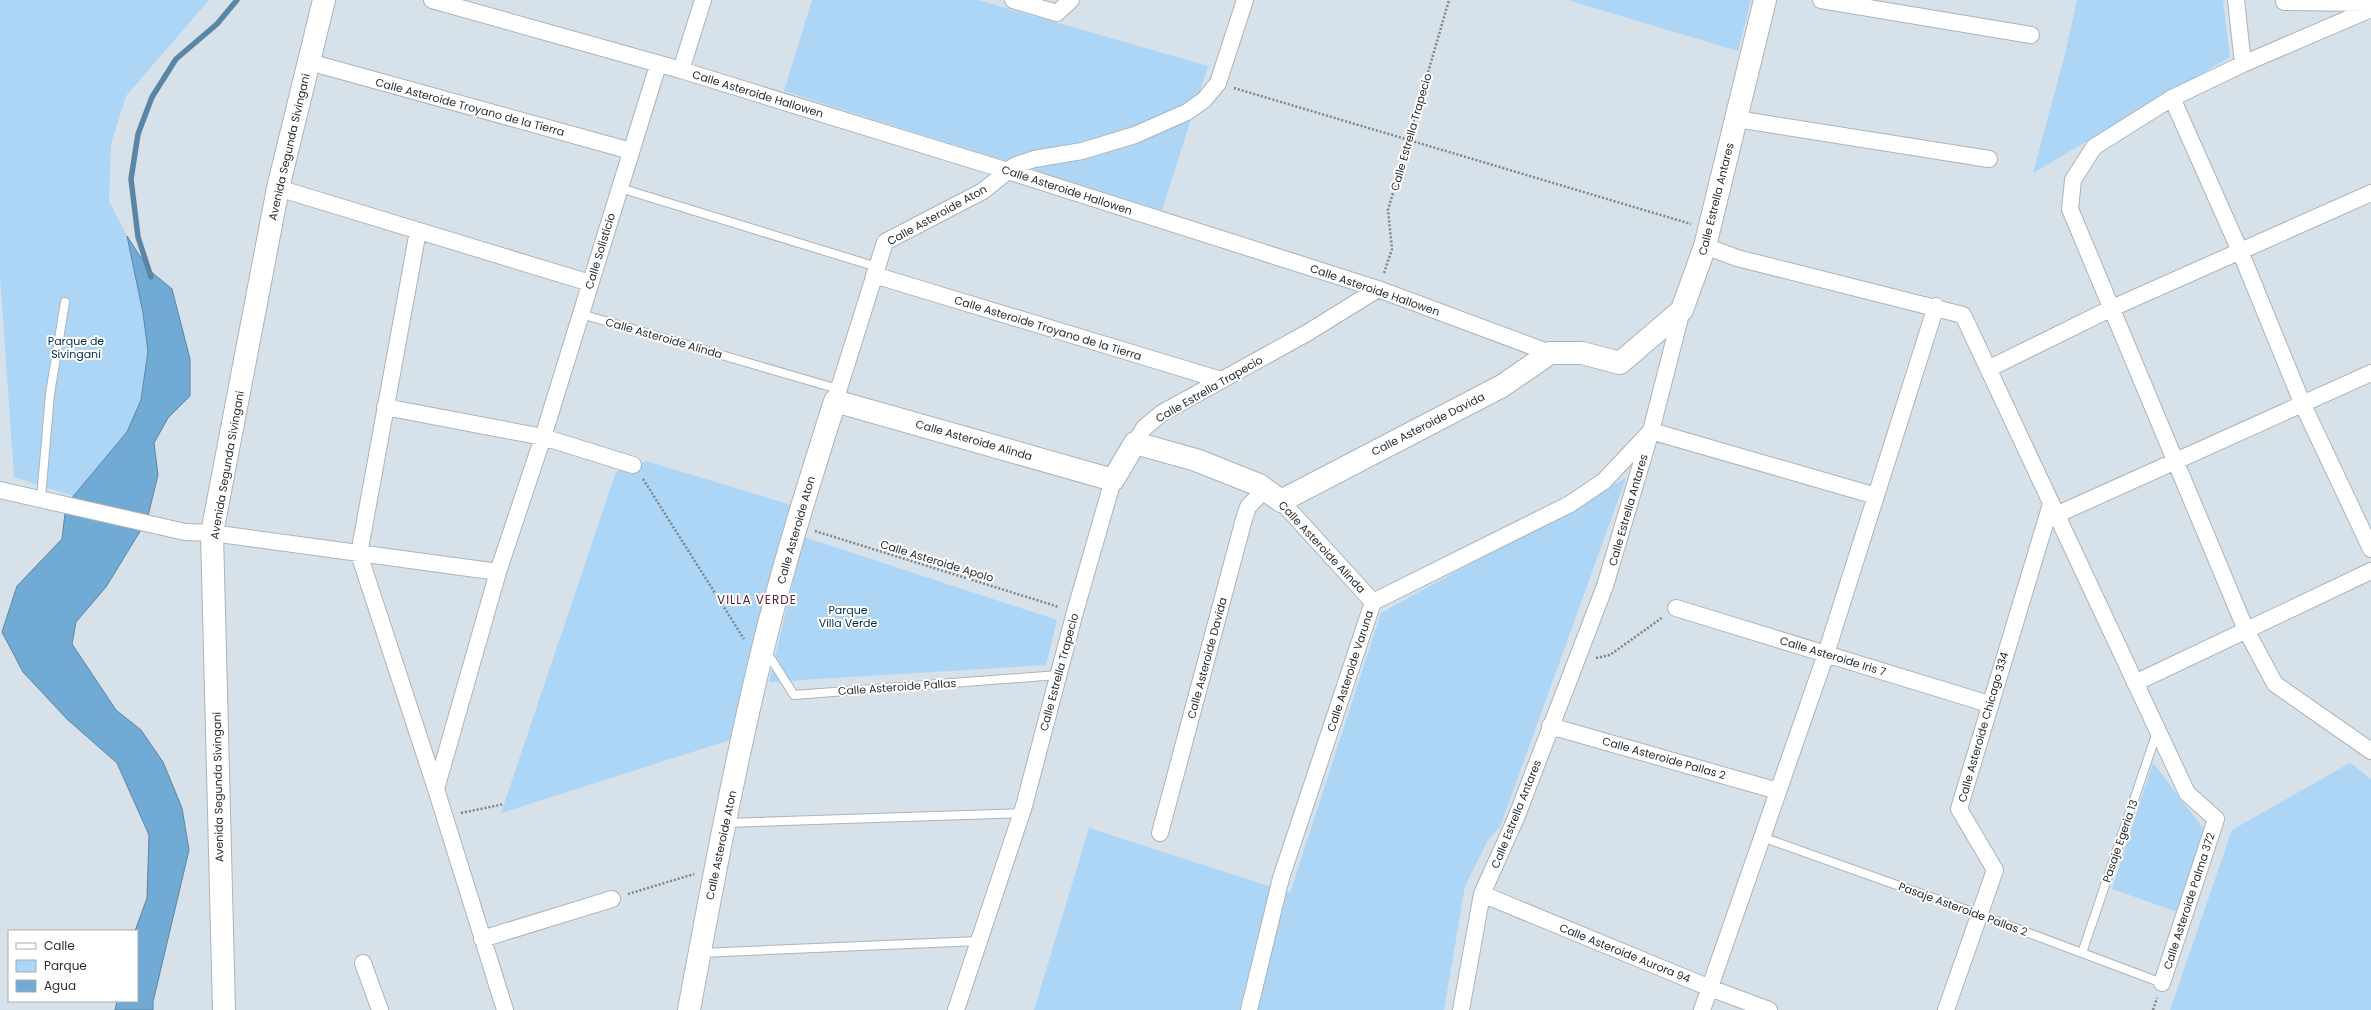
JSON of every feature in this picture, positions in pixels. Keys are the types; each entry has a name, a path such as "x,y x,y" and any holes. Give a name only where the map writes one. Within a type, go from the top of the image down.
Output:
{"street":[{"name":"Avenida Segunda Sivingani","path":"224,1010 212,533 278,188 324,0"},
{"name":"Calle Asteroide Hallowen","path":"432,0 658,65 681,70 1008,171 1378,289 1550,353 1582,353 1620,363 1682,310"},
{"path":"681,70 703,0"},
{"path":"1013,0 1057,13 1071,0"},
{"path":"1218,84 1245,0"},
{"name":"Calle Estrella Antares","path":"1461,1010 1482,894 1516,818 1550,726 1577,663 1605,586 1651,431 1682,310 1707,238 1765,0"},
{"path":"1821,0 2031,35"},
{"path":"2236,0 2243,64"},
{"path":"2284,2 2371,3"},
{"path":"2371,9 2243,64 2172,98 2094,147 2073,180 2070,209 2110,309 2246,630 2275,684 2371,751"},
{"name":"Calle Asteroide Troyano de la Tierra","path":"309,62 631,151"},
{"name":"Calle Solisticio","path":"436,789 498,572 543,437 658,65"},
{"name":"Calle Asteroide Aton","path":"689,1010 725,823 764,646 796,525 885,242 982,191 1014,166 1034,159 1082,151 1135,135 1187,112 1204,100 1218,84"},
{"path":"2172,98 2240,251 2303,405 2371,549"},
{"path":"1736,119 1989,159"},
{"path":"278,188 418,232 590,283"},
{"path":"1990,368 2110,309 2371,193"},
{"path":"418,232 359,554 445,816 505,1010"},
{"path":"1707,238 1737,258 1936,306 1963,315 1990,368 2054,510 2158,730"},
{"name":"Calle Asteroide Troyano de la Tierra","path":"876,271 1221,380"},
{"name":"Calle Estrella Trapecio","path":"956,1010 1022,813 1075,612 1113,480 1144,428 1162,413 1307,333 1378,289"},
{"path":"1702,1010 1826,654 1936,306"},
{"name":"Calle Asteroide Davida","path":"1160,833 1248,507 1502,386 1550,353"},
{"path":"2054,510 2176,462 2371,373"},
{"name":"Calle Asteroide Alinda","path":"836,395 1113,480"},
{"path":"385,407 543,437 633,465"},
{"path":"1651,431 1876,496"},
{"name":"Calle Asteroide Varuna","path":"1249,1010 1281,878 1373,602 1570,504 1604,481 1651,431"},
{"name":"Calle Asteroide Alinda","path":"1135,443 1196,460 1259,485 1273,495 1373,602"},
{"path":"0,490 42,498 185,532 212,533 498,572"},
{"name":"Calle Asteroide Chicago 334","path":"1946,1010 1981,914 1995,870 1959,809 1989,704 2054,510"},
{"path":"2136,683 2371,572"},
{"name":"Calle Asteroide Iris 7","path":"1676,608 1989,704"},
{"name":"Calle Asteroide Pallas 2","path":"1550,726 1778,791"},
{"name":"Calle Asteroide Palma 372","path":"2158,730 2187,793 2216,819 2162,983"},
{"name":"Calle Asteroide Aurora 94","path":"1482,894 1710,988 1769,1010"},
{"path":"482,939 612,899"},
{"path":"364,963 380,1010"}],"lane":[{"name":"Calle Asteroide Troyano de la Tierra","path":"620,188 876,271"},
{"path":"42,498 50,394 65,302"},
{"name":"Calle Asteroide Alinda","path":"581,314 836,395"},
{"name":"Calle Asteroide Pallas","path":"764,646 794,695 1058,675"},
{"name":"Pasaje Egeria 13","path":"2082,953 2158,730"},
{"path":"725,823 1022,813"},
{"name":"Pasaje Asteroide Pallas 2","path":"1762,837 1981,914 2162,983"},
{"path":"700,953 979,941"}],"path":[{"name":"Calle Estrella Trapecio","path":"1378,289 1392,249 1388,210 1450,0"},
{"path":"1218,84 1408,140 1707,238"},
{"path":"633,465 737,626 759,668"},
{"name":"Calle Asteroide Apolo","path":"796,525 1075,612"},
{"path":"1577,663 1610,655 1676,608"},
{"path":"445,816 504,804"},
{"path":"612,899 716,867"}],"green space":[{"name":"Parque de Sivingani","path":"0,0 209,0 126,96 111,144 109,201 127,236 143,313 148,351 141,400 127,432 73,496 14,477 0,275"},
{"path":"812,0 978,0 1208,66 1162,210 784,91"},
{"path":"1568,0 1751,0 1738,51"},
{"path":"2077,0 2223,0 2230,57 2033,173 2065,54"},
{"path":"646,461 791,505 733,739 501,813 616,472"},
{"path":"1626,478 1500,827 1488,840 1465,886 1444,1010 1034,1010 1089,828 1290,893 1381,613"},
{"name":"Parque Villa Verde","path":"804,537 1057,620 1046,665 769,682"},
{"path":"2153,763 2206,832 2178,912 2112,889"},
{"path":"2350,763 2371,779 2371,1010 2170,1010 2232,830"}],"water":[{"path":"127,236 149,270 172,289 190,359 190,396 168,418 154,443 158,475 147,520 106,587 76,622 72,644 116,710 141,730 163,762 182,808 189,850 153,1002 153,1010 115,1010 117,1002 138,1002 138,930 135,930 147,898 149,835 117,763 67,719 23,672 2,632 17,586 62,539 66,505 127,432 141,400 148,351 143,313"}],"waterway":[{"path":"151,277 138,237 131,179 138,134 152,97 176,59 217,24 237,0"}],"district":[{"name":"VILLA VERDE","path":"757,599"}]}
